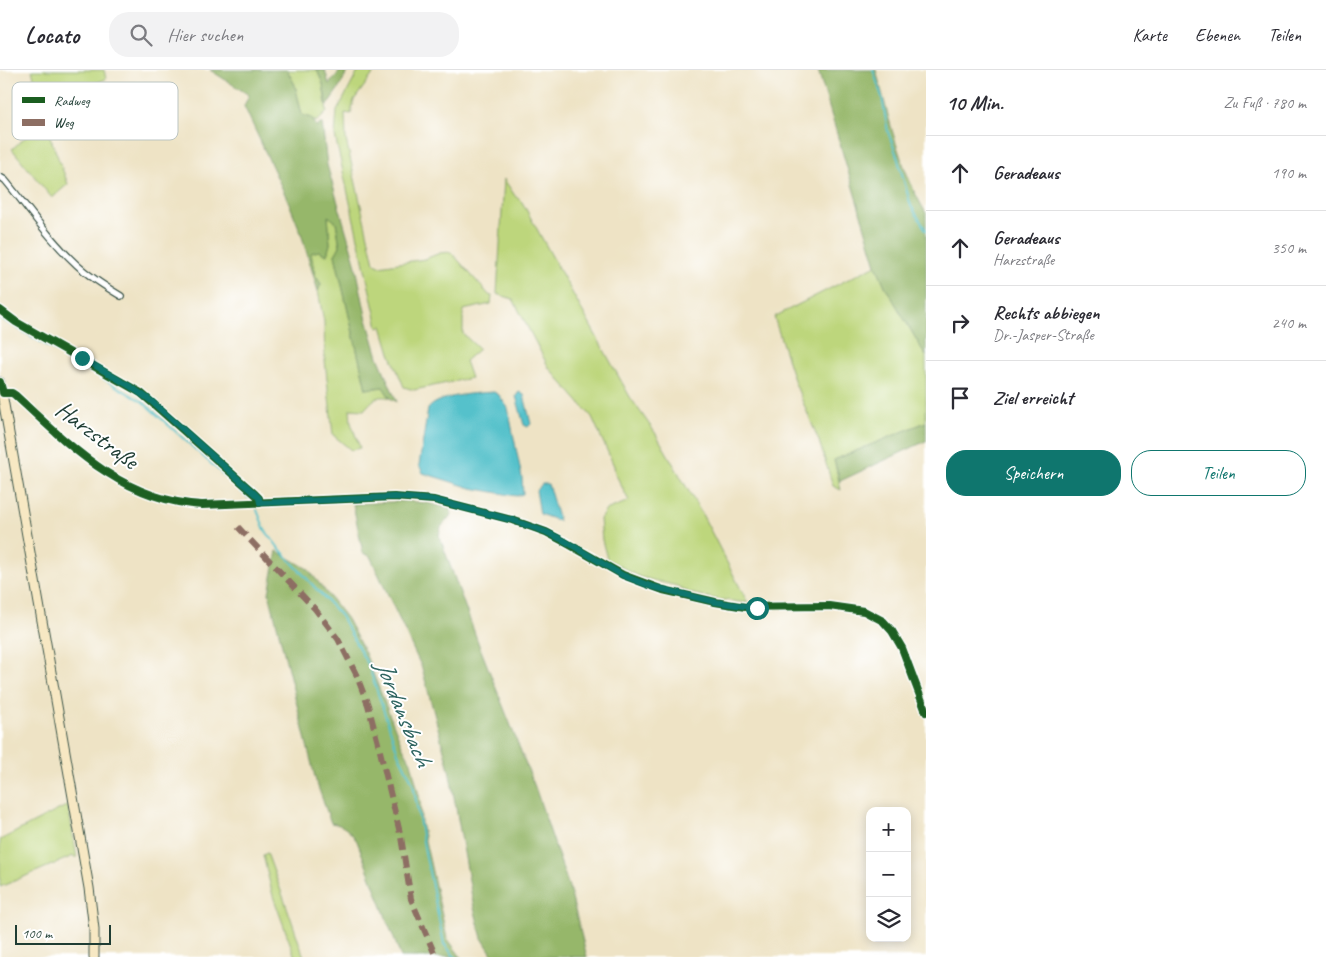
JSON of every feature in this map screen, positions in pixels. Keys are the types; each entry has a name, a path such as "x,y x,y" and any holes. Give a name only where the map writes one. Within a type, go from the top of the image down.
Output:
{"main road":[{"path":"0,382 89,888 94,929 94,957"}],"street":[{"path":"0,177 5,180 67,256 89,276 121,296"},
{"path":"0,310 16,322 146,396 255,494 259,498 260,503"},
{"name":"Harzstraße","path":"3,393 15,395 87,459 117,479 146,494 164,500 202,506 394,497 434,500 530,526 554,536 631,579 688,597 745,607 845,607 872,615 888,626 897,639 926,712"}],"green space":[{"path":"32,70 104,70 106,79 99,82 35,82"},
{"path":"210,70 287,70 295,85 302,115 312,118 317,127 322,123 327,165 355,262 366,316 378,357 397,402 390,398 383,387 366,389 335,255 340,246 336,222 328,216 330,244 327,255 319,251 311,253 315,275 321,284 318,291 301,233 289,203 244,106 249,95"},
{"path":"287,70 317,70 323,84 327,112 318,121 313,121 312,118 302,115 295,85"},
{"path":"317,70 325,70 329,84 341,70 348,70 339,88 327,105 323,84"},
{"path":"359,70 376,70 354,100 351,114 345,113 346,140 374,263 379,266 425,259 440,253 451,252 489,295 492,296 491,304 463,310 463,334 479,349 465,361 471,378 414,390 404,387 390,353 382,326 378,327 335,136 337,111"},
{"path":"818,70 876,70 902,162 926,213 926,356 885,286 876,265"},
{"path":"22,140 51,140 68,184 52,198 12,149"},
{"path":"504,179 515,196 522,202 630,397 656,434 703,516 748,603 690,593 677,586 640,577 607,559 602,540 600,519 606,510 629,501 615,473 614,466 592,417 549,368 513,299 497,294"},
{"path":"328,215 336,222 340,246 335,255 366,389 384,387 390,398 378,398 372,401 364,410 350,409 351,423 360,448 351,450 333,435 325,360 324,322 318,291 321,284 315,275 310,252 319,251 327,255 330,244"},
{"path":"876,265 885,286 926,356 926,422 834,460 841,490 833,486 819,441 795,383 774,317"},
{"path":"926,422 926,441 840,481 834,460"},
{"path":"406,501 427,503 451,509 451,515 441,527 439,535 479,645 535,787 569,887 587,957 494,957 482,938 474,908 449,769 422,668 370,556 363,553 353,504"},
{"path":"277,551 308,569 347,619 365,653 402,746 411,762 420,800 421,823 447,938 461,957 401,957 357,841 346,829 331,823 316,781 269,593"},
{"path":"68,805 77,858 73,856 0,887 0,840"},
{"path":"267,853 304,957 295,957 273,896 263,855"}],"water":[{"path":"494,392 499,395 508,408 522,478 523,494 516,496 471,488 423,473 419,465 428,409 433,404 449,398"},
{"path":"519,392 524,395 531,424 528,427 524,425 516,396"},
{"path":"542,484 548,484 559,521 540,514 536,490"}],"waterway":[{"path":"873,70 882,97 888,132 911,206 926,230"},
{"name":"Jordansbach","path":"0,318 143,402 249,498"},
{"name":"Jordansbach","path":"257,510 265,530 278,547 341,616 369,667 398,753 413,783 444,944 455,957"}],"marked path":[{"path":"238,527 315,609 338,639 356,674 368,705 401,837 411,899 436,957"}],"cycle path":[{"path":"0,310 16,322 141,393 255,494 259,498 260,503"},
{"path":"0,382 3,393 15,395 56,433 100,468 123,482 147,493 174,501 202,505 394,497 434,500 512,520 546,532 623,575 663,590 745,607 829,606 864,611 883,621 892,631 902,648 926,712"}],"route":[{"path":"82,358 150,400 255,494 259,498 260,503 394,497 434,500 512,520 546,532 622,575 640,583 688,597 757,608"}]}
